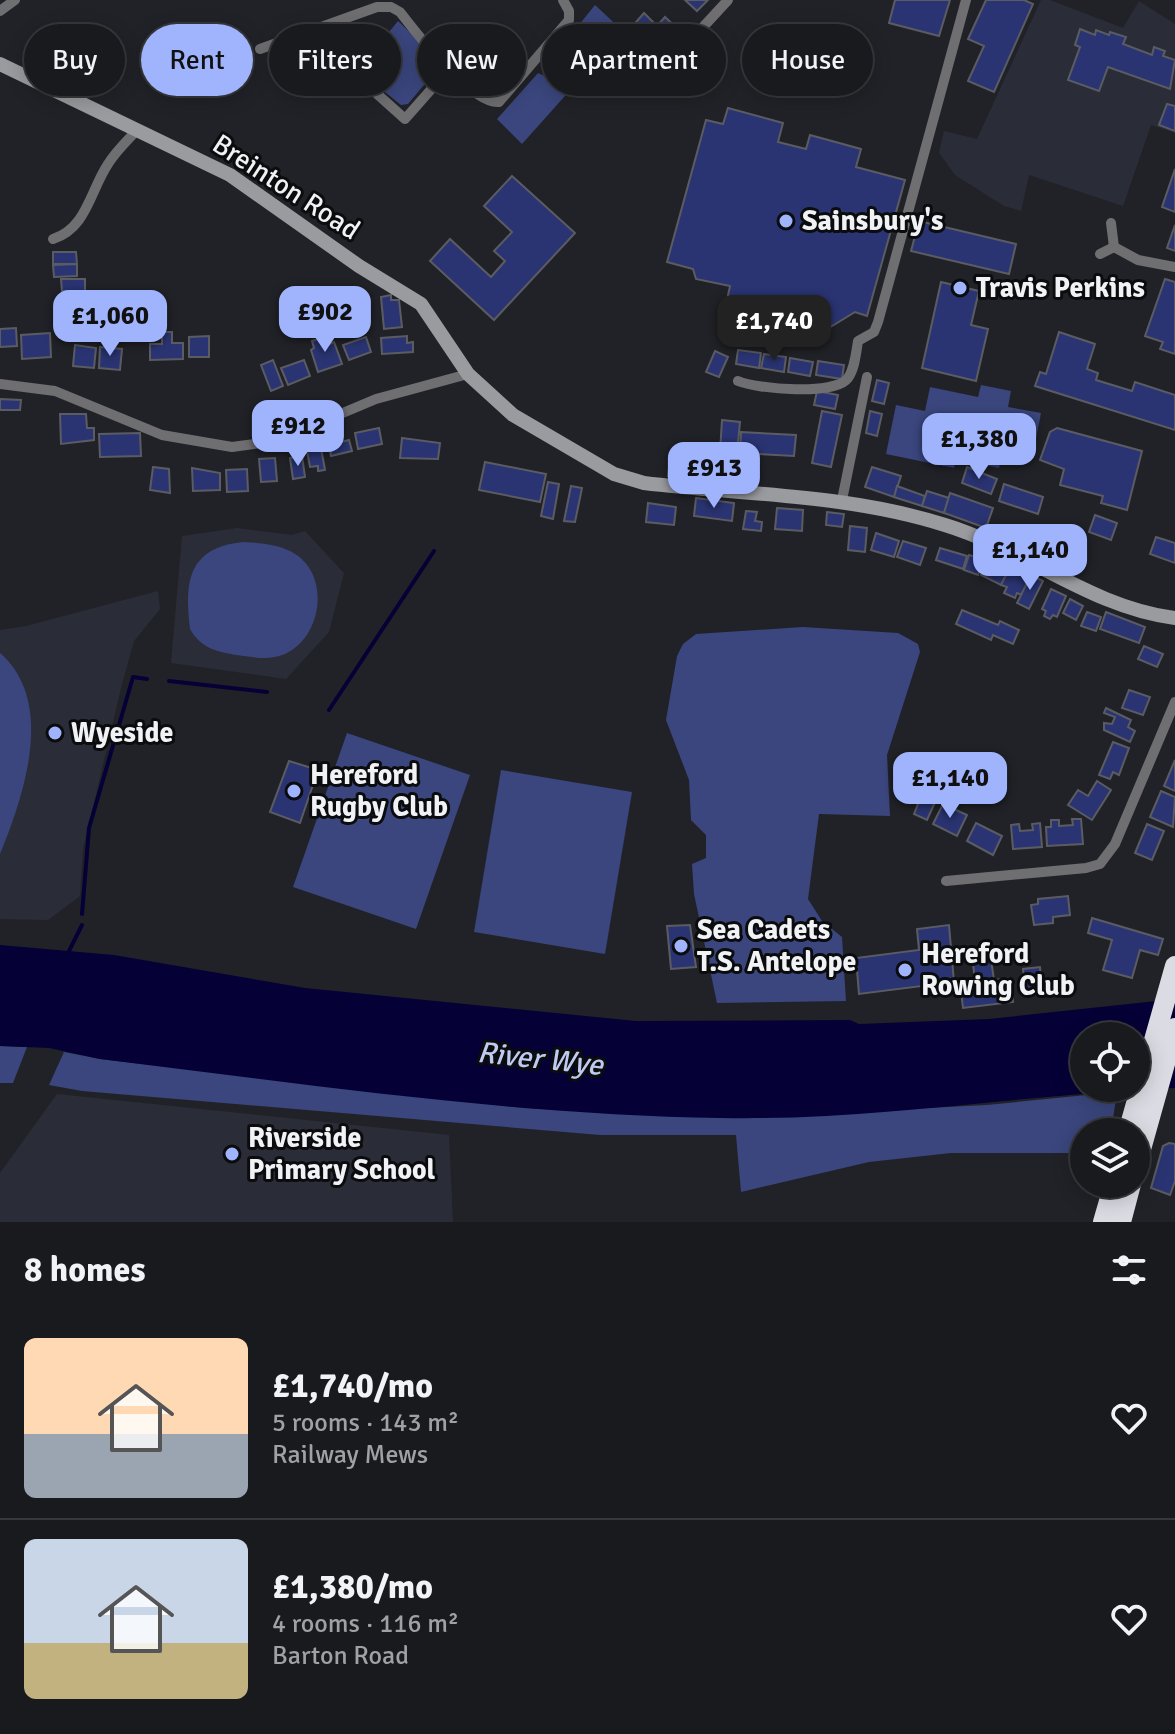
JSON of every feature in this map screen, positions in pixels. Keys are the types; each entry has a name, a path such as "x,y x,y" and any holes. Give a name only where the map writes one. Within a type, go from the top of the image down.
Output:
{"highway":[{"path":"1132,1118 1175,966"},
{"path":"1150,1118 1175,1028"},
{"path":"1103,1222 1110,1198"},
{"path":"1121,1222 1127,1198"}],"street":[{"path":"0,11 15,0"},
{"path":"526,70 569,20 569,11 563,0"},
{"path":"706,24 728,0"},
{"path":"738,381 753,387 839,386 847,379 853,368 858,341 874,332 878,322 966,0"},
{"path":"260,49 377,7 391,7 400,12 417,31"},
{"name":"Breinton Road","path":"0,64 230,175 359,266 421,304 468,374 497,403 579,455 629,480 712,491 842,500 947,525 985,539 1118,605 1175,618"},
{"path":"379,96 405,119 425,96"},
{"path":"477,96 487,102 499,102 504,96"},
{"path":"53,239 69,234 89,204 107,165 137,130"},
{"path":"1111,223 1114,247"},
{"path":"1100,254 1114,247"},
{"path":"1114,247 1138,260 1175,267"},
{"path":"0,384 55,391 162,435 232,447 276,441 376,399 468,374"},
{"path":"842,500 867,377"},
{"path":"946,881 1086,868 1100,864 1115,844 1175,702"}],"shaded area":[{"path":"1041,0 1050,0 1123,28 1139,1 1175,24 1175,133 1151,125 1123,206 1029,175 1021,211 1004,206 955,175 939,153 944,131 977,139"},
{"path":"595,5 615,24 580,24"},
{"path":"398,21 417,39 417,93 408,104 401,105 390,96 401,96 401,24 396,24"},
{"path":"538,73 542,75 542,96 565,96 522,144 497,119 518,96 526,96 526,86"},
{"path":"981,385 1011,391 1008,407 1041,413 1032,459 1002,453 999,468 956,459 954,468 886,454 896,405 925,411 930,387 978,397"},
{"name":"Wyeside","path":"237,528 292,535 305,531 344,573 329,632 286,679 171,663 182,536"},
{"path":"244,542 262,543 292,552 313,574 317,589 314,620 298,646 285,654 267,658 215,650 199,641 190,629 188,595 194,569 212,551"},
{"name":"Wyeside","path":"158,591 160,609 134,641 122,684 83,849 80,896 48,920 0,919 0,630"},
{"path":"803,627 898,633 918,644 920,652 887,755 890,816 819,814 808,899 822,921 842,937 846,1001 717,1003 694,894 692,864 706,858 706,835 691,820 689,780 666,720 677,656 683,644 696,634"},
{"path":"0,653 17,673 27,697 31,723 25,777 0,854"},
{"path":"347,733 470,775 416,929 293,887"},
{"path":"501,770 632,792 605,954 474,932"},
{"path":"0,1046 27,1047 13,1083 0,1083"},
{"path":"64,1052 100,1059 524,1108 725,1118 987,1105 1070,1097 1070,1102 1116,1102 1113,1118 1070,1118 1070,1153 951,1153 869,1162 741,1192 736,1135 600,1135 82,1091 49,1085"},
{"name":"Riverside Primary School","path":"57,1094 449,1135 453,1222 0,1222 0,1173"}],"water":[{"name":"River Wye","path":"0,945 114,955 305,988 636,1021 850,1020 859,1024 989,1019 1175,999 1175,1088 1150,1089 1150,1022 1070,1022 1070,1095 778,1118 643,1116 487,1105 100,1059 49,1048 0,1046"}],"building":[{"path":"685,0 708,0 697,11"},
{"path":"895,0 950,0 939,36 889,23"},
{"path":"986,0 1024,0 1033,4 994,92 968,81 984,46 968,39"},
{"path":"644,13 655,24 634,24"},
{"path":"665,17 673,24 659,24"},
{"path":"1080,29 1095,35 1096,30 1126,37 1123,44 1152,55 1154,47 1165,51 1163,56 1175,60 1170,89 1108,67 1099,91 1068,80 1080,47 1075,45"},
{"path":"1167,104 1175,106 1175,131 1159,125"},
{"name":"Sainsbury's","path":"728,108 783,123 778,142 806,149 810,135 861,149 856,167 905,180 867,316 855,312 819,334 724,314 730,286 696,279 693,269 667,262 706,120 723,124"},
{"path":"1175,169 1175,212 1162,207"},
{"path":"512,176 575,233 494,320 430,261 450,239 491,277 505,261 494,251 512,232 484,206"},
{"path":"919,221 1016,244 1009,274 911,251"},
{"path":"1175,225 1175,251 1167,248"},
{"path":"53,252 76,252 77,264 53,264"},
{"path":"77,264 77,276 54,277 53,265"},
{"path":"61,279 85,279 85,291 62,291"},
{"path":"1165,279 1175,282 1175,354 1160,349 1163,342 1145,336"},
{"path":"941,282 979,291 971,325 988,329 976,381 922,368"},
{"path":"62,293 85,293 85,305 62,305"},
{"path":"391,295 391,300 399,300 402,327 384,329 381,297"},
{"path":"88,307 88,320 65,320 65,308"},
{"path":"16,328 17,346 0,347 0,329"},
{"path":"162,332 172,332 172,343 183,343 183,359 150,360 150,344 162,344"},
{"path":"1059,332 1095,344 1087,369 1098,373 1096,380 1132,391 1135,382 1175,395 1175,430 1035,386 1040,372 1046,374"},
{"path":"50,333 51,357 22,359 21,335"},
{"path":"209,336 209,357 189,357 189,337"},
{"path":"327,336 330,344 334,342 342,364 318,372 311,350 314,348 312,341"},
{"path":"407,336 407,343 413,342 413,352 382,354 381,338"},
{"path":"366,337 371,352 349,360 343,345"},
{"path":"75,345 96,348 94,368 73,366"},
{"path":"100,347 122,349 120,370 99,368"},
{"path":"738,350 761,353 759,368 736,364"},
{"path":"715,351 728,357 719,377 706,372"},
{"path":"764,354 786,357 784,372 761,368"},
{"path":"790,358 813,362 810,376 788,372"},
{"path":"273,360 283,386 271,391 261,365"},
{"path":"304,360 310,376 288,385 281,368"},
{"path":"818,361 844,365 842,379 816,375"},
{"path":"877,380 889,383 884,404 872,401"},
{"path":"817,391 838,395 835,409 814,405"},
{"path":"0,399 21,400 20,410 0,410"},
{"path":"822,411 842,415 831,467 812,463"},
{"path":"870,411 882,414 877,436 866,433"},
{"path":"60,414 86,414 87,428 94,428 94,440 61,444"},
{"path":"722,420 740,422 737,453 720,452"},
{"path":"379,428 382,444 358,449 355,433"},
{"path":"1057,428 1142,451 1127,510 1101,503 1103,496 1060,485 1064,469 1040,460 1050,432"},
{"path":"741,432 796,435 794,456 740,453"},
{"path":"140,433 141,456 100,457 99,434"},
{"path":"402,438 440,443 438,459 400,458"},
{"path":"349,440 352,451 331,456 329,445"},
{"path":"321,448 325,470 318,471 318,466 310,467 307,451"},
{"path":"689,454 700,455 698,476 687,475"},
{"path":"302,456 305,477 293,479 290,458"},
{"path":"275,458 277,481 261,482 259,459"},
{"path":"485,462 546,474 540,502 479,490"},
{"path":"153,467 169,469 170,493 150,490"},
{"path":"669,467 688,469 687,478 668,476"},
{"path":"872,467 901,476 894,497 865,487"},
{"path":"967,467 997,479 991,494 962,483"},
{"path":"192,468 220,473 220,490 193,491"},
{"path":"247,469 248,491 227,492 226,470"},
{"path":"548,482 559,484 553,519 541,516"},
{"path":"1004,484 1043,497 1038,514 999,501"},
{"path":"571,486 582,488 575,522 564,521"},
{"path":"897,486 925,496 922,506 894,497"},
{"path":"927,491 949,498 944,513 922,506"},
{"path":"950,493 993,508 986,528 944,513"},
{"path":"696,498 734,503 732,521 694,516"},
{"path":"648,503 676,507 674,525 646,522"},
{"path":"777,508 803,510 802,531 775,529"},
{"path":"746,511 757,512 755,521 762,522 761,531 743,529"},
{"path":"827,512 844,514 842,527 826,525"},
{"path":"1095,515 1117,523 1111,540 1089,532"},
{"path":"850,526 867,528 865,552 848,550"},
{"path":"876,533 899,541 894,557 871,550"},
{"path":"1156,537 1175,543 1175,563 1150,554"},
{"path":"903,541 926,548 920,565 897,557"},
{"path":"940,548 967,556 963,569 936,560"},
{"path":"969,555 983,559 978,575 964,570"},
{"path":"990,555 1011,565 1001,585 981,575"},
{"path":"1011,565 1031,575 1022,595 1017,593 1015,598 1004,593 1007,587 1001,585"},
{"path":"1031,575 1043,581 1029,609 1017,603"},
{"path":"1051,589 1066,596 1057,617 1053,615 1050,619 1044,616 1046,611 1042,609"},
{"path":"1070,599 1083,606 1076,620 1063,613"},
{"path":"962,610 1019,630 1013,644 993,635 991,640 956,624"},
{"path":"1087,612 1101,617 1096,631 1081,626"},
{"path":"1106,612 1145,627 1139,643 1100,629"},
{"path":"1144,646 1163,654 1157,667 1138,659"},
{"path":"1129,690 1150,697 1143,715 1122,708"},
{"path":"1106,708 1131,720 1128,727 1135,731 1130,742 1104,730 1104,723 1112,724 1115,717 1104,713"},
{"path":"1113,742 1129,748 1119,775 1113,772 1110,779 1099,775"},
{"path":"1175,760 1175,791 1164,786"},
{"name":"Hereford Rugby Club","path":"289,761 318,770 300,823 270,812"},
{"path":"1097,781 1111,790 1092,820 1068,805 1078,790 1088,796"},
{"path":"914,791 936,800 927,820 914,814 918,804 910,800"},
{"path":"1161,791 1175,797 1173,827 1150,817"},
{"path":"943,804 967,815 957,836 933,824"},
{"path":"1072,819 1081,819 1083,844 1047,846 1046,827 1051,827 1051,820 1059,820 1059,826 1073,825"},
{"path":"976,823 1002,836 993,855 967,841"},
{"path":"1040,823 1042,847 1013,849 1011,825 1019,824 1020,831 1033,830 1032,824"},
{"path":"1147,824 1164,831 1152,860 1135,853"},
{"path":"1068,896 1070,915 1053,917 1053,923 1034,925 1031,905 1038,904 1038,899"},
{"path":"1092,918 1163,939 1158,955 1140,950 1132,978 1103,970 1112,940 1088,933"},
{"name":"Sea Cadets T.S. Antelope","path":"690,925 696,967 671,969 667,926"},
{"name":"Hereford Rowing Club","path":"949,925 954,982 859,994 856,958 919,950 917,929"},
{"path":"990,953 994,980 1010,978 1013,1002 963,1008 960,983 975,981 972,955"},
{"path":"1040,967 1042,994 1026,996 1023,969"},
{"path":"1175,1144 1175,1181 1170,1195 1151,1188 1163,1146"}],"waterway":[{"path":"329,710 434,551"},
{"path":"82,914 89,828 133,677 147,679"},
{"path":"169,681 267,692"},
{"path":"67,955 82,925"}],"place":[{"name":"Sainsbury's","path":"786,221"},
{"name":"Travis Perkins","path":"960,288"},
{"name":"Wyeside","path":"55,733"},
{"name":"Hereford Rugby Club","path":"294,791"},
{"name":"Sea Cadets T.S. Antelope","path":"681,946"},
{"name":"Hereford Rowing Club","path":"905,970"},
{"name":"Riverside Primary School","path":"232,1154"}]}
